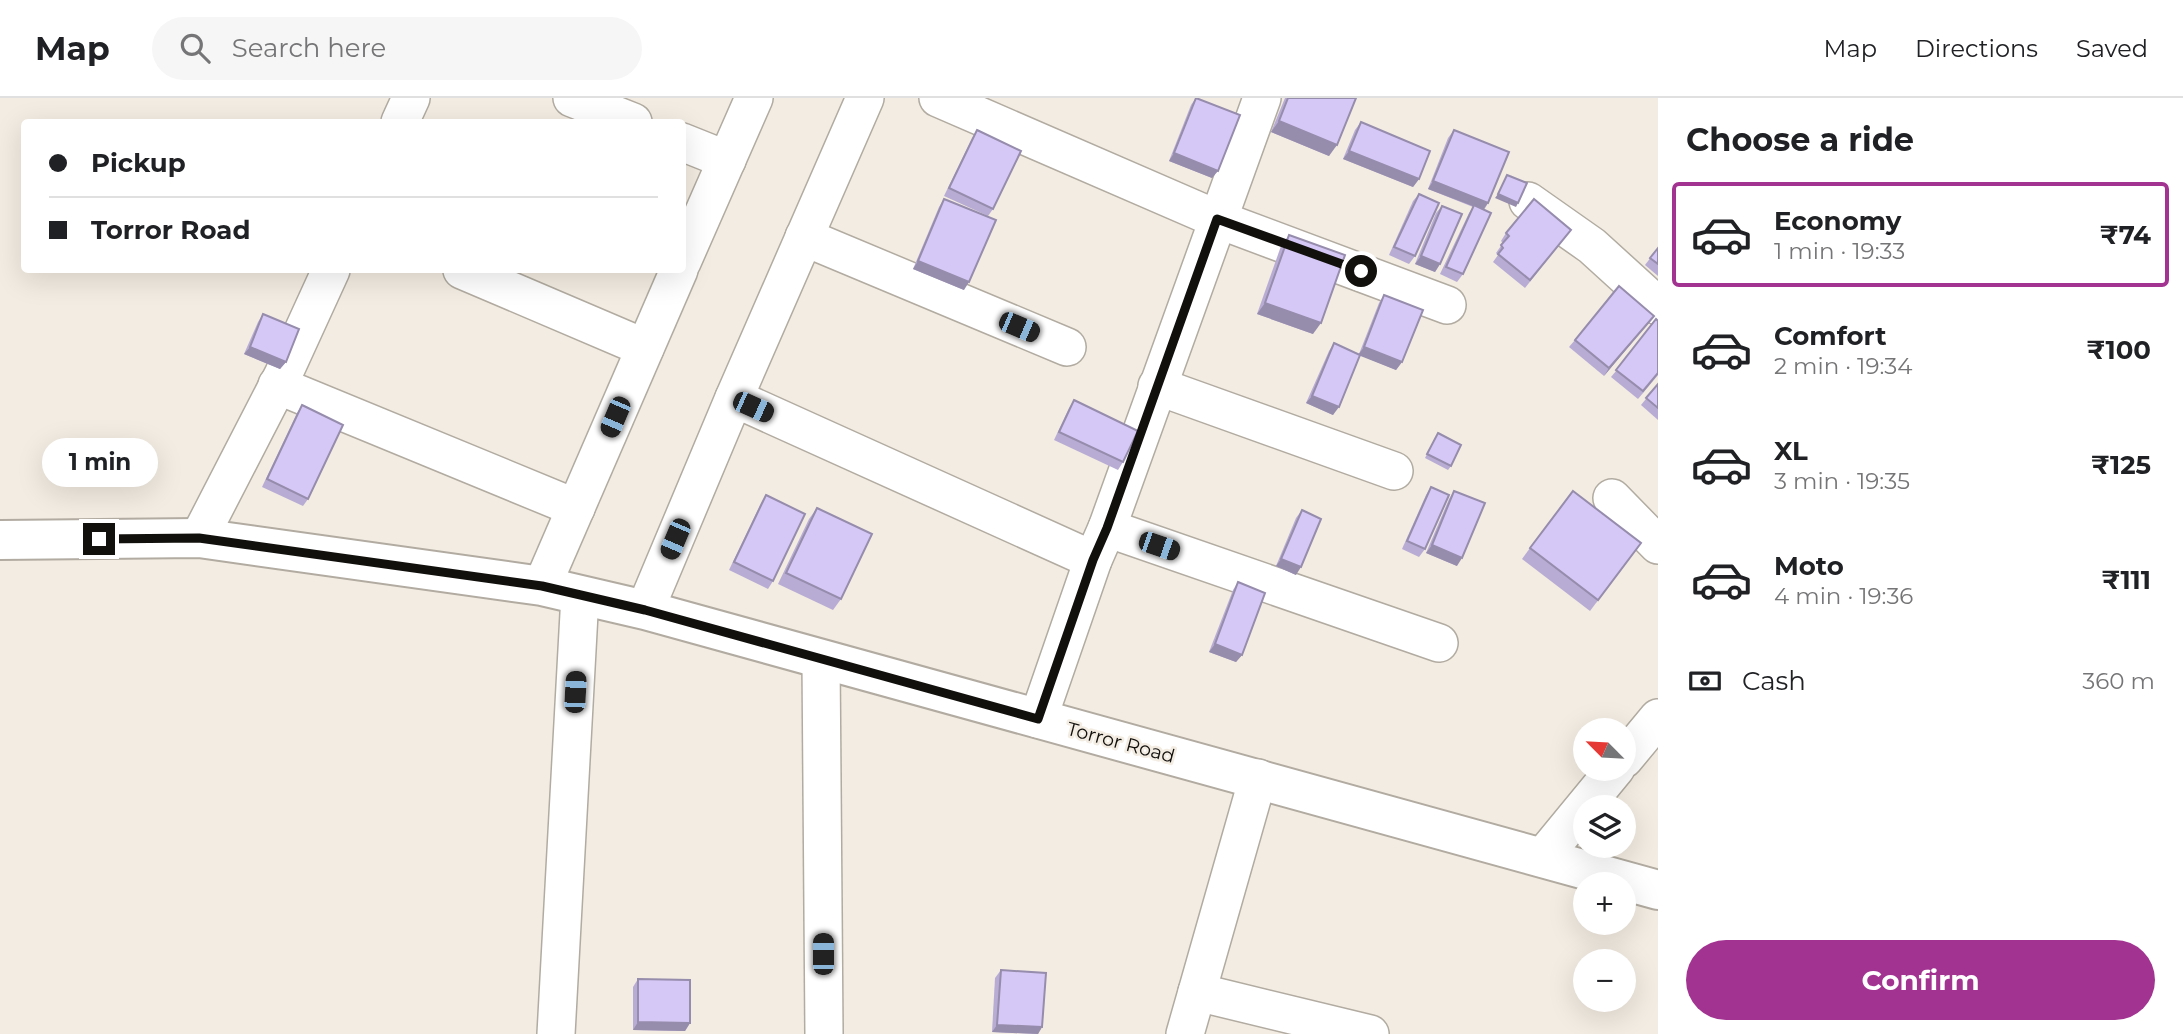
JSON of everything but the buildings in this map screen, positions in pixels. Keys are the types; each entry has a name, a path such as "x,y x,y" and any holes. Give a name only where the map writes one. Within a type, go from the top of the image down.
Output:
{"street":[{"path":"401,119 411,98"},
{"path":"572,98 625,119"},
{"path":"686,253 754,98"},
{"path":"645,610 864,98"},
{"path":"938,98 1217,219 1447,304"},
{"path":"1038,719 1262,98"},
{"path":"686,144 727,160"},
{"path":"1528,201 1592,246 1658,306"},
{"path":"804,237 1067,347"},
{"path":"199,538 277,385 330,273"},
{"path":"469,273 645,348"},
{"path":"542,586 678,273"},
{"path":"277,385 576,508"},
{"path":"1157,386 1394,471"},
{"path":"734,398 1100,544 1439,643"},
{"path":"1612,498 1658,545"},
{"name":"Torror Road","path":"0,540 199,538 542,586 645,610 1658,890"},
{"path":"556,1034 580,595"},
{"path":"821,659 824,1034"},
{"path":"1636,745 1658,718"},
{"path":"1185,1034 1258,778"},
{"path":"1542,858 1605,781"},
{"path":"1197,992 1370,1034"}],"route":[{"path":"99,539 199,538 542,586 645,610 1038,719 1217,219 1361,271"}]}
